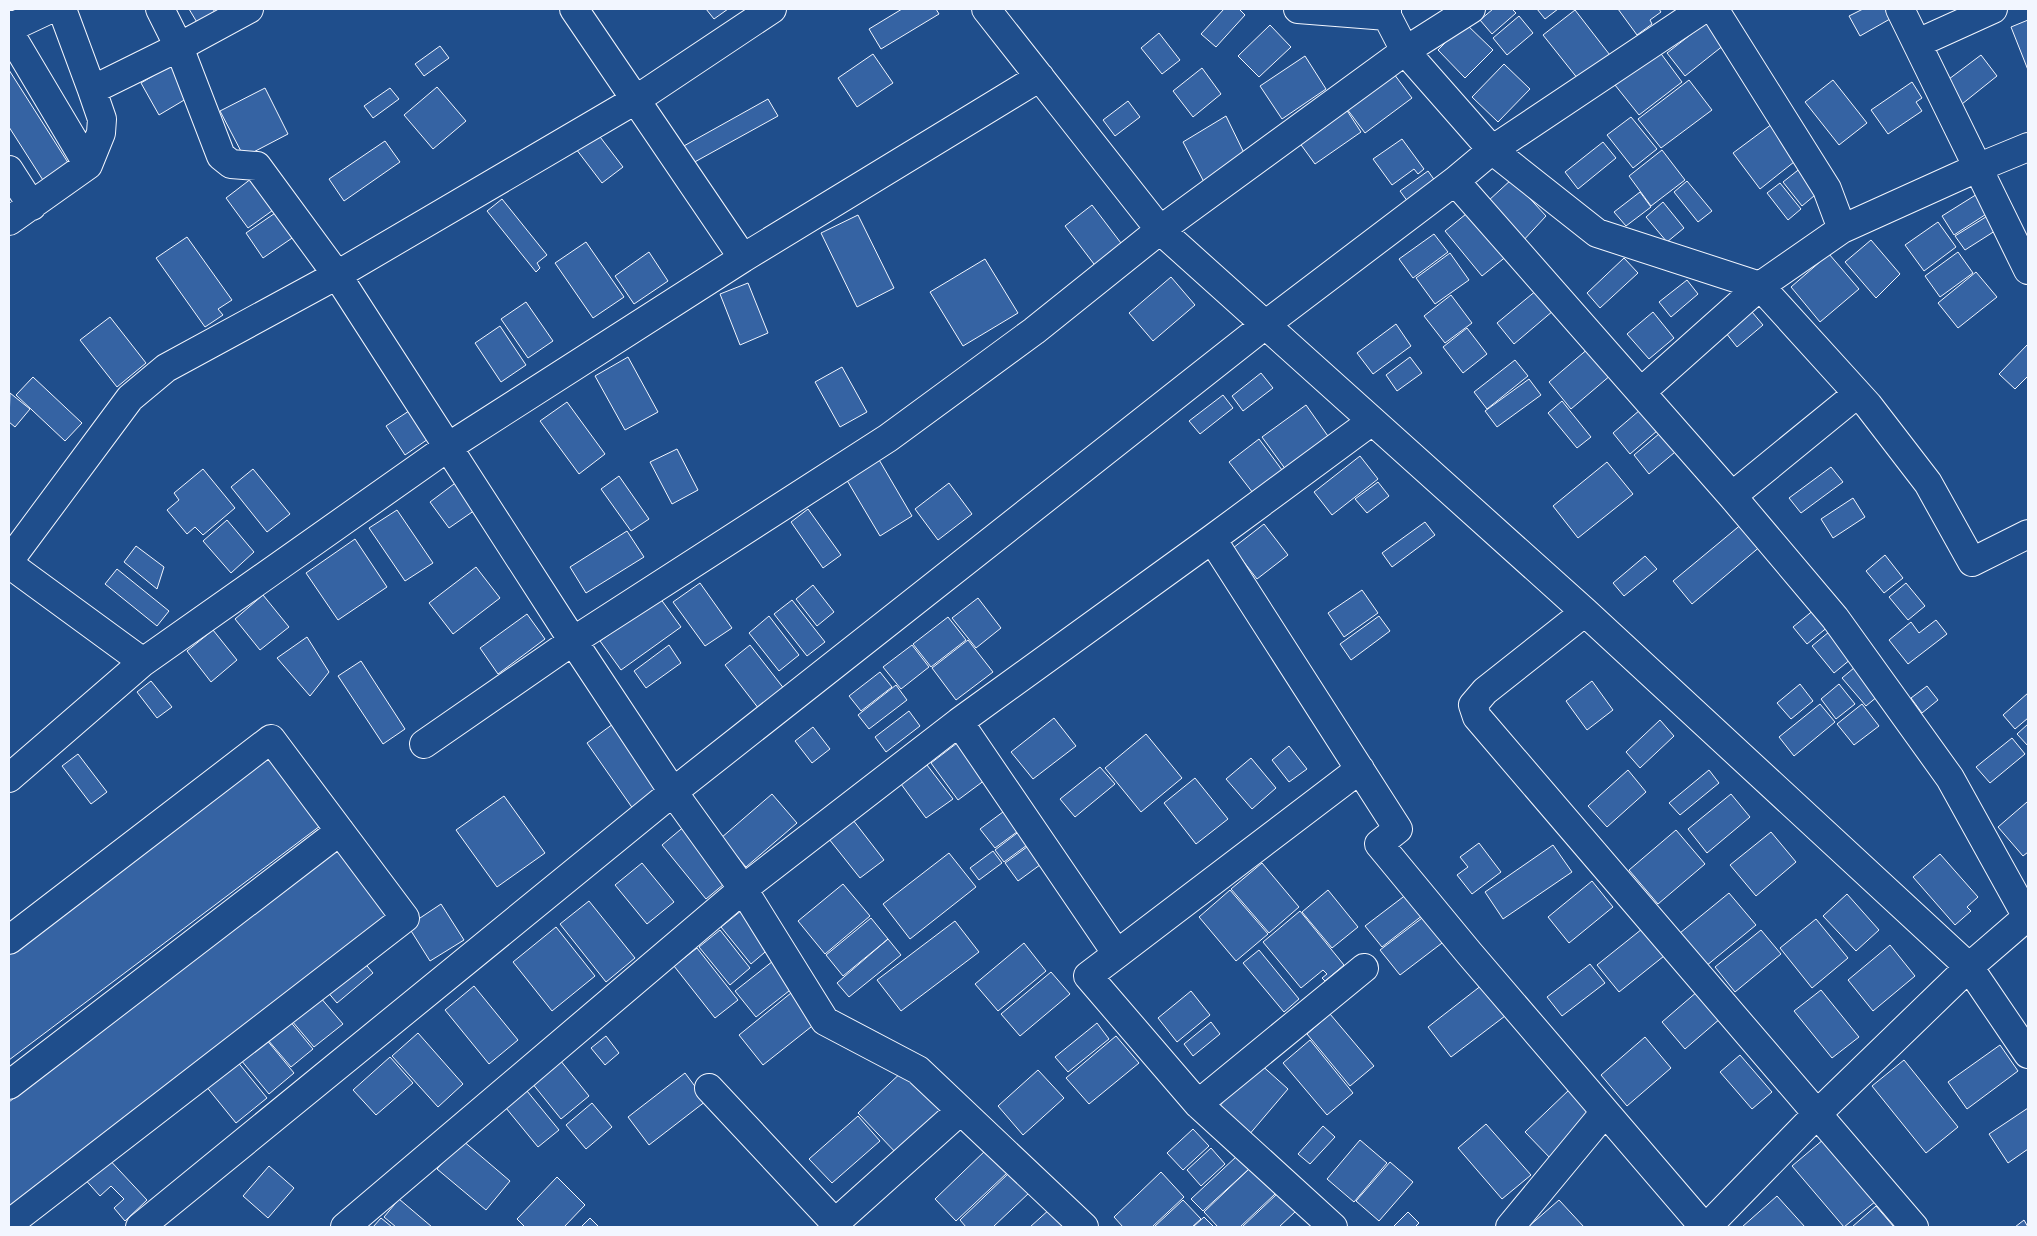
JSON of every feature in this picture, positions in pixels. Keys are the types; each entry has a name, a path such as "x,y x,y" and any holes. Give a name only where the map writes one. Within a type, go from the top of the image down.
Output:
{"street":[{"path":"9,25 16,25 50,9"},
{"path":"9,221 88,165 101,133 102,119 62,9"},
{"path":"160,9 179,47 222,156 231,164 257,166 337,275 573,641 673,792 743,889 825,1021 918,1070 1084,1227"},
{"path":"92,90 179,47 249,9"},
{"path":"574,9 637,99 743,258"},
{"path":"144,662 9,562 130,398 166,368 337,275 637,99 772,9"},
{"path":"986,9 1160,230 1585,612 1968,968 2028,1054"},
{"path":"1298,9 1387,12 1405,51 1492,150 1597,233 1760,286 1868,405 1928,483 1972,562 2028,534"},
{"path":"424,744 573,641 888,438 1034,331 1160,230 1405,51 1471,9"},
{"path":"140,1227 673,792 1265,325 1455,181 1492,150 1703,9"},
{"path":"1714,9 1827,189 1842,229"},
{"path":"1900,9 2028,270"},
{"path":"1918,43 1993,9"},
{"path":"9,32 88,165"},
{"path":"9,778 144,662 448,447 743,258 1040,77"},
{"path":"1641,392 1760,286 1842,229 2028,147"},
{"path":"9,170 32,206"},
{"path":"1212,539 1398,829 1379,844 1605,1112 1705,1227 1817,1114 1968,968 2027,916 1950,778 1835,618 1732,496 1455,181"},
{"path":"1732,496 1857,394"},
{"path":"346,1227 743,889 959,722 1372,421"},
{"path":"1585,612 1486,691 1473,705 1478,716 1914,1227"},
{"path":"959,722 1117,954"},
{"path":"9,940 271,739 405,918 9,1224"},
{"path":"1332,1227 1198,1104 1088,976 1360,769"},
{"path":"9,1085 340,831"},
{"path":"1198,1104 1364,968"},
{"path":"709,1088 837,1225 960,1111"},
{"path":"1510,1227 1605,1112"}],"building":[{"path":"189,9 213,9 216,14 198,24"},
{"path":"706,9 728,9 714,19"},
{"path":"902,9 936,9 939,14 881,49 869,29"},
{"path":"1224,9 1239,9 1245,15 1216,47 1201,34"},
{"path":"1493,9 1512,9 1516,13 1492,34 1480,20"},
{"path":"1537,9 1558,9 1545,19"},
{"path":"1618,9 1659,9 1661,12 1650,20 1652,24 1637,35"},
{"path":"1863,9 1894,9 1897,15 1860,36 1849,16"},
{"path":"1575,10 1613,59 1582,84 1543,35"},
{"path":"1519,16 1533,33 1507,55 1493,38"},
{"path":"1712,18 1729,41 1685,76 1667,53"},
{"path":"2028,20 2028,70 2011,27"},
{"path":"1465,23 1493,50 1465,78 1438,50"},
{"path":"1270,25 1291,47 1259,77 1238,56"},
{"path":"1159,33 1180,60 1162,74 1141,48"},
{"path":"440,46 449,58 424,76 415,64"},
{"path":"1659,51 1682,82 1639,115 1615,85"},
{"path":"873,54 893,83 857,107 838,78"},
{"path":"1981,55 1997,76 1962,104 1945,82"},
{"path":"1305,56 1326,89 1282,119 1260,86"},
{"path":"178,61 196,93 159,115 141,83"},
{"path":"1504,64 1530,89 1498,122 1472,97"},
{"path":"1202,68 1221,94 1193,117 1173,91"},
{"path":"9,70 74,172 48,188 9,127"},
{"path":"1394,74 1412,98 1365,133 1347,109"},
{"path":"1689,80 1712,110 1661,148 1638,119"},
{"path":"1833,80 1867,123 1839,145 1805,102"},
{"path":"1912,82 1922,98 1916,102 1922,111 1888,134 1871,110"},
{"path":"437,87 466,121 433,149 404,115"},
{"path":"265,88 288,134 244,157 220,111"},
{"path":"390,88 399,99 373,118 364,106"},
{"path":"768,99 778,116 691,164 682,147"},
{"path":"1128,101 1140,117 1115,136 1103,120"},
{"path":"1346,109 1361,132 1315,164 1299,142"},
{"path":"1226,116 1245,155 1204,182 1183,142"},
{"path":"1631,117 1657,149 1633,168 1607,135"},
{"path":"1772,124 1799,158 1760,189 1733,153"},
{"path":"594,129 623,167 602,183 573,145"},
{"path":"1402,139 1424,169 1418,174 1414,169 1392,185 1373,159"},
{"path":"385,141 400,162 344,201 329,179"},
{"path":"1603,142 1616,158 1578,189 1565,172"},
{"path":"1662,150 1685,180 1651,206 1629,176"},
{"path":"1802,167 1821,190 1802,206 1783,182"},
{"path":"1428,171 1438,185 1411,206 1400,191"},
{"path":"260,172 283,203 248,228 226,198"},
{"path":"1512,179 1546,216 1521,243 1488,201"},
{"path":"1687,181 1712,211 1698,222 1674,192"},
{"path":"1780,183 1801,209 1788,220 1767,193"},
{"path":"1982,191 1994,209 1954,235 1942,216"},
{"path":"1640,192 1651,207 1626,226 1614,212"},
{"path":"502,199 547,255 537,263 540,268 536,272 487,211"},
{"path":"1663,202 1684,228 1667,242 1646,217"},
{"path":"1092,205 1124,247 1097,268 1065,226"},
{"path":"1476,206 1513,251 1482,276 1445,231"},
{"path":"281,209 298,234 263,258 246,233"},
{"path":"858,215 894,288 857,307 821,233"},
{"path":"1989,215 1998,229 1965,250 1955,236"},
{"path":"1938,222 1956,247 1924,271 1905,245"},
{"path":"1434,234 1448,252 1413,278 1399,259"},
{"path":"187,237 232,300 218,309 223,315 205,327 156,258"},
{"path":"1871,240 1900,274 1876,298 1845,262"},
{"path":"586,242 624,297 593,318 555,263"},
{"path":"649,252 668,281 634,304 615,276"},
{"path":"1958,252 1973,273 1940,297 1925,276"},
{"path":"1450,253 1469,280 1435,304 1416,278"},
{"path":"1829,254 1859,289 1820,322 1791,287"},
{"path":"1624,258 1638,273 1600,308 1587,293"},
{"path":"985,259 1018,313 963,346 930,292"},
{"path":"1976,272 1997,297 1958,328 1938,303"},
{"path":"1171,277 1195,305 1153,341 1129,313"},
{"path":"1687,280 1698,294 1671,317 1659,302"},
{"path":"748,283 768,333 740,345 720,294"},
{"path":"1543,285 1560,305 1514,344 1497,323"},
{"path":"1451,295 1472,323 1445,343 1424,316"},
{"path":"526,302 553,341 528,358 501,319"},
{"path":"1653,312 1674,338 1649,359 1627,334"},
{"path":"1752,312 1763,325 1737,347 1726,333"},
{"path":"110,317 146,363 117,387 80,340"},
{"path":"1396,324 1411,346 1373,374 1357,353"},
{"path":"500,326 526,365 501,382 475,343"},
{"path":"1467,328 1487,354 1463,373 1443,347"},
{"path":"1596,342 1618,369 1571,409 1549,382"},
{"path":"2028,344 2028,376 2015,389 1999,374"},
{"path":"628,357 658,412 625,430 595,376"},
{"path":"1410,357 1422,373 1397,391 1386,375"},
{"path":"1515,360 1528,376 1487,409 1474,392"},
{"path":"842,367 867,412 840,427 815,382"},
{"path":"1261,373 1273,388 1243,411 1232,396"},
{"path":"33,377 82,423 65,441 16,395"},
{"path":"1529,379 1541,395 1497,427 1485,411"},
{"path":"10,393 30,409 15,427 9,422"},
{"path":"1223,395 1233,408 1200,434 1189,421"},
{"path":"1562,401 1591,437 1577,448 1548,413"},
{"path":"567,402 605,454 579,474 540,421"},
{"path":"1647,404 1664,425 1630,454 1613,433"},
{"path":"1306,405 1330,439 1286,470 1262,437"},
{"path":"412,409 431,437 405,455 386,426"},
{"path":"1666,428 1681,447 1649,474 1634,455"},
{"path":"1259,439 1282,470 1253,493 1229,462"},
{"path":"677,449 698,490 672,504 650,462"},
{"path":"1360,456 1378,479 1332,515 1314,492"},
{"path":"878,458 912,516 880,536 845,477"},
{"path":"1607,462 1633,494 1578,538 1553,506"},
{"path":"1831,467 1843,482 1801,513 1789,498"},
{"path":"203,469 235,508 203,535 195,527 187,534 167,510 179,500 174,493"},
{"path":"253,469 290,514 267,532 231,487"},
{"path":"619,476 649,519 631,531 601,489"},
{"path":"458,481 478,508 449,528 430,502"},
{"path":"1378,482 1389,496 1367,513 1355,499"},
{"path":"949,483 972,514 938,540 915,509"},
{"path":"1853,498 1865,517 1833,538 1821,519"},
{"path":"808,509 841,555 823,568 791,522"},
{"path":"397,510 433,563 405,581 369,528"},
{"path":"227,520 254,552 231,573 203,541"},
{"path":"1425,522 1435,535 1392,567 1382,553"},
{"path":"1743,523 1762,545 1692,604 1673,581"},
{"path":"1264,524 1288,555 1257,579 1233,548"},
{"path":"627,531 644,557 586,593 570,567"},
{"path":"355,539 387,587 338,620 306,573"},
{"path":"136,546 164,567 157,589 124,562"},
{"path":"1885,555 1903,578 1884,593 1866,571"},
{"path":"1645,556 1657,569 1624,596 1613,583"},
{"path":"476,567 500,598 453,634 429,603"},
{"path":"117,569 169,611 157,626 105,584"},
{"path":"700,583 732,628 705,646 673,602"},
{"path":"1906,583 1925,606 1908,620 1889,597"},
{"path":"813,585 834,612 817,626 796,599"},
{"path":"1362,590 1378,613 1344,637 1328,613"},
{"path":"263,595 289,627 260,650 235,619"},
{"path":"660,598 681,627 621,670 600,641"},
{"path":"978,598 1001,628 976,648 952,618"},
{"path":"792,600 825,642 807,656 774,614"},
{"path":"1815,609 1829,626 1807,644 1793,627"},
{"path":"527,614 545,639 498,674 480,648"},
{"path":"769,616 799,655 779,671 749,633"},
{"path":"1379,616 1390,631 1351,660 1340,644"},
{"path":"948,617 966,640 931,667 913,644"},
{"path":"1936,620 1947,634 1908,664 1889,640 1911,622 1919,633"},
{"path":"1835,627 1857,654 1834,673 1812,646"},
{"path":"213,630 237,660 211,682 187,651"},
{"path":"307,637 329,672 310,696 277,658"},
{"path":"968,640 993,672 956,700 932,668"},
{"path":"669,645 681,663 646,688 634,671"},
{"path":"750,645 785,690 759,709 725,665"},
{"path":"912,645 929,667 901,689 883,667"},
{"path":"361,661 405,729 383,744 338,676"},
{"path":"1861,662 1884,691 1866,706 1842,678"},
{"path":"880,672 892,687 861,711 849,696"},
{"path":"151,681 172,707 157,718 137,692"},
{"path":"1592,681 1613,710 1587,730 1566,701"},
{"path":"1800,684 1813,701 1791,719 1777,703"},
{"path":"1839,684 1855,704 1836,719 1821,699"},
{"path":"896,685 907,700 869,729 858,715"},
{"path":"1927,686 1938,700 1922,713 1911,698"},
{"path":"2028,693 2028,718 2015,729 2003,715"},
{"path":"1820,704 1835,722 1794,756 1779,737"},
{"path":"1862,704 1879,726 1854,745 1837,724"},
{"path":"909,711 920,726 886,752 875,737"},
{"path":"1054,718 1076,746 1033,779 1011,752"},
{"path":"1660,720 1674,736 1640,768 1626,752"},
{"path":"613,724 664,797 638,816 587,743"},
{"path":"2028,724 2028,746 2017,734"},
{"path":"813,727 830,749 812,763 795,741"},
{"path":"1146,734 1182,778 1141,812 1105,768"},
{"path":"2012,738 2025,754 1990,783 1976,767"},
{"path":"961,740 989,777 958,800 931,763"},
{"path":"1289,746 1307,769 1289,782 1272,760"},
{"path":"265,753 320,826 9,1060 9,946"},
{"path":"78,754 107,792 91,804 62,766"},
{"path":"1251,758 1276,788 1252,809 1226,779"},
{"path":"927,765 953,799 926,818 901,784"},
{"path":"1100,767 1115,784 1075,817 1060,799"},
{"path":"1628,770 1646,792 1607,827 1588,806"},
{"path":"1709,770 1719,783 1680,815 1669,803"},
{"path":"1195,778 1228,819 1196,844 1164,803"},
{"path":"772,794 797,823 746,867 721,838"},
{"path":"1731,794 1750,817 1707,853 1688,829"},
{"path":"504,796 545,853 497,887 456,830"},
{"path":"2027,802 2028,852 2023,856 1998,827"},
{"path":"1011,806 1025,826 995,848 980,829"},
{"path":"853,820 884,860 860,878 829,839"},
{"path":"686,825 730,879 706,899 662,845"},
{"path":"1025,827 1034,840 1004,862 995,850"},
{"path":"1676,830 1705,864 1658,904 1629,870"},
{"path":"1771,832 1796,862 1756,896 1730,865"},
{"path":"1479,843 1501,872 1472,894 1457,875 1468,867 1460,857"},
{"path":"1031,844 1044,862 1018,881 1005,863"},
{"path":"1553,845 1572,872 1503,919 1485,892"},
{"path":"337,849 393,920 9,1216 9,1102"},
{"path":"993,851 1002,863 979,880 970,868"},
{"path":"949,853 976,887 910,939 883,904"},
{"path":"1940,854 1978,897 1967,907 1971,911 1955,925 1913,877"},
{"path":"642,863 674,902 647,924 615,885"},
{"path":"1262,863 1299,907 1269,933 1231,889"},
{"path":"1592,881 1613,907 1569,943 1548,917"},
{"path":"843,884 870,916 825,954 798,921"},
{"path":"1230,890 1268,934 1236,961 1199,917"},
{"path":"1328,890 1358,927 1332,948 1302,912"},
{"path":"1729,893 1756,925 1706,966 1680,933"},
{"path":"1407,894 1423,915 1382,947 1365,926"},
{"path":"1847,894 1879,930 1856,951 1823,916"},
{"path":"589,901 635,958 606,982 560,924"},
{"path":"441,904 464,940 430,961 408,926"},
{"path":"742,910 771,947 751,964 721,927"},
{"path":"1300,911 1344,965 1325,981 1322,978 1327,974 1323,970 1301,988 1263,942"},
{"path":"1426,915 1446,940 1400,975 1380,950"},
{"path":"871,918 888,939 843,976 826,955"},
{"path":"1816,919 1848,958 1812,988 1780,948"},
{"path":"955,921 979,952 901,1011 877,980"},
{"path":"1647,925 1669,952 1619,992 1597,965"},
{"path":"556,927 595,976 552,1011 513,962"},
{"path":"720,930 750,968 730,985 699,947"},
{"path":"1761,930 1781,954 1735,992 1715,967"},
{"path":"888,939 901,955 849,997 837,983"},
{"path":"1024,943 1046,971 998,1011 975,984"},
{"path":"1890,945 1915,976 1873,1011 1848,980"},
{"path":"697,948 738,1000 715,1018 674,966"},
{"path":"1259,950 1299,999 1284,1012 1243,963"},
{"path":"362,960 373,973 337,1003 326,990"},
{"path":"773,961 794,987 756,1017 735,991"},
{"path":"1590,964 1605,983 1562,1016 1547,997"},
{"path":"1051,972 1070,994 1020,1036 1001,1014"},
{"path":"1482,985 1505,1016 1451,1057 1428,1027"},
{"path":"474,986 518,1040 489,1064 445,1010"},
{"path":"314,990 343,1024 314,1047 286,1014"},
{"path":"1821,990 1859,1037 1832,1058 1794,1011"},
{"path":"1191,991 1210,1015 1177,1042 1158,1018"},
{"path":"1698,991 1721,1018 1685,1049 1662,1022"},
{"path":"791,993 816,1023 763,1065 739,1035"},
{"path":"284,1014 313,1049 291,1067 262,1033"},
{"path":"1330,1014 1374,1066 1350,1086 1307,1034"},
{"path":"1211,1022 1220,1034 1193,1056 1184,1044"},
{"path":"1097,1023 1109,1039 1068,1072 1055,1057"},
{"path":"261,1033 294,1073 269,1094 236,1054"},
{"path":"418,1033 463,1084 438,1107 392,1056"},
{"path":"606,1036 619,1053 605,1065 591,1048"},
{"path":"1116,1036 1139,1063 1089,1104 1066,1078"},
{"path":"1645,1037 1671,1068 1627,1106 1601,1075"},
{"path":"1310,1040 1353,1093 1327,1115 1283,1063"},
{"path":"2000,1045 2018,1071 1967,1109 1948,1082"},
{"path":"232,1055 267,1098 236,1123 201,1080"},
{"path":"1740,1055 1772,1092 1752,1109 1720,1072"},
{"path":"390,1057 413,1083 376,1115 353,1090"},
{"path":"560,1060 589,1096 561,1119 532,1083"},
{"path":"1904,1060 1958,1127 1926,1153 1872,1086"},
{"path":"1258,1062 1288,1089 1248,1136 1217,1109"},
{"path":"905,1069 946,1112 899,1156 858,1113"},
{"path":"1038,1070 1064,1098 1023,1135 998,1106"},
{"path":"685,1073 706,1101 649,1145 628,1117"},
{"path":"1570,1089 1597,1117 1552,1160 1525,1132"},
{"path":"527,1091 559,1130 538,1147 506,1108"},
{"path":"592,1103 612,1127 586,1149 566,1125"},
{"path":"2028,1108 2028,1149 2008,1163 1989,1134"},
{"path":"858,1116 880,1141 832,1183 809,1159"},
{"path":"1486,1124 1531,1175 1502,1199 1458,1148"},
{"path":"1323,1126 1335,1137 1310,1164 1298,1154"},
{"path":"1193,1129 1209,1146 1183,1170 1167,1153"},
{"path":"1824,1139 1876,1201 1844,1227 1792,1166"},
{"path":"462,1140 510,1181 486,1210 437,1169"},
{"path":"1360,1140 1387,1163 1354,1202 1327,1179"},
{"path":"1211,1148 1225,1164 1201,1186 1187,1170"},
{"path":"987,1149 1008,1172 956,1221 935,1199"},
{"path":"105,1155 147,1200 125,1221 114,1208 124,1199 111,1186 100,1196 82,1176"},
{"path":"1237,1156 1249,1169 1203,1211 1191,1199"},
{"path":"1390,1162 1413,1182 1379,1221 1356,1201"},
{"path":"269,1166 294,1188 268,1218 243,1196"},
{"path":"1250,1168 1275,1194 1240,1227 1218,1227 1204,1212"},
{"path":"1010,1172 1030,1192 993,1227 966,1227 960,1220"},
{"path":"1161,1172 1184,1197 1152,1227 1123,1227 1114,1217"},
{"path":"557,1177 585,1205 564,1227 525,1227 517,1219"},
{"path":"1278,1193 1296,1211 1279,1227 1242,1227"},
{"path":"1777,1196 1805,1227 1742,1227"},
{"path":"399,1199 432,1227 396,1227 384,1217"},
{"path":"1183,1200 1201,1219 1192,1227 1154,1227"},
{"path":"1559,1200 1584,1227 1528,1227"},
{"path":"1876,1206 1894,1227 1852,1227"},
{"path":"1051,1208 1068,1227 1030,1227"},
{"path":"1408,1212 1419,1223 1415,1227 1393,1227"},
{"path":"1204,1217 1214,1227 1193,1227"},
{"path":"381,1218 392,1227 373,1227"},
{"path":"590,1218 599,1227 581,1227"},
{"path":"2024,1220 2028,1227 2015,1227"}]}
